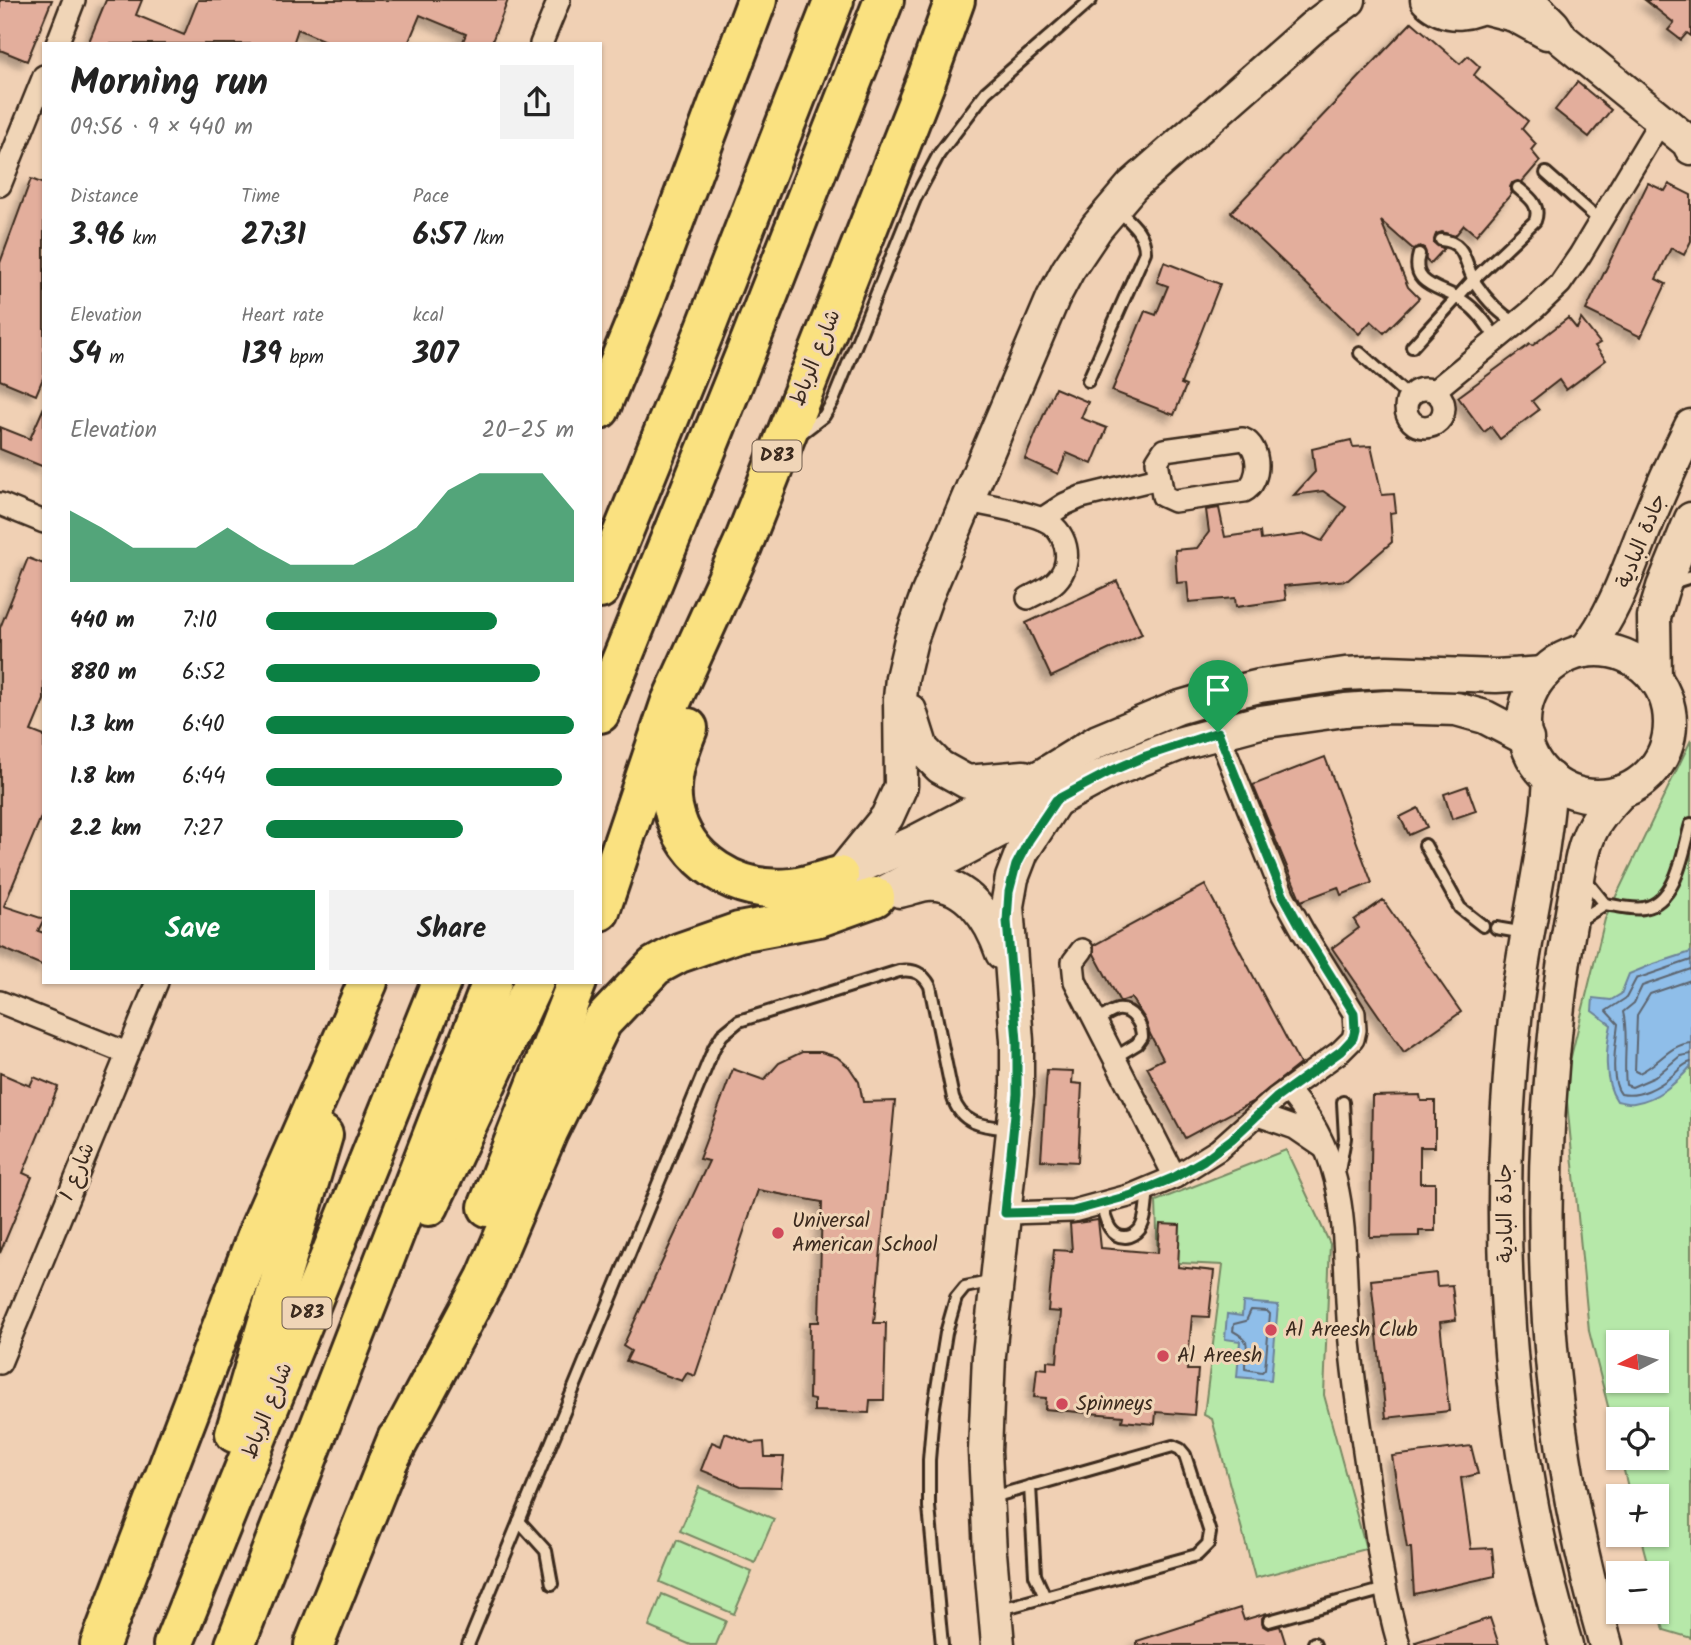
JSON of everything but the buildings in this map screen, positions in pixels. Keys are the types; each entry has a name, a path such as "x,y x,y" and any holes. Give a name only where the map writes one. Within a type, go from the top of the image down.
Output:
{"highway":[{"path":"602,405 642,307 757,0"},
{"path":"602,584 834,0"},
{"path":"602,708 741,365 884,0"},
{"name":"شارع الرباط","path":"602,905 670,704 743,544 926,81 954,0"},
{"path":"602,373 642,307"},
{"path":"743,544 735,620 674,766 673,806 686,841 709,866 732,881 761,887 792,888 839,876"},
{"path":"602,827 617,794 670,704"},
{"path":"387,1462 486,1278 548,1132 602,1022 654,966 679,953 738,932 819,917 875,897"},
{"path":"100,1645 259,1230 367,984"},
{"path":"173,1645 367,984"},
{"name":"شارع الرباط","path":"173,1645 440,984"},
{"name":"D83","path":"235,1645 491,984"},
{"path":"305,1467 533,984"},
{"path":"314,1645 576,984"}],"street":[{"path":"58,42 74,0"},
{"path":"542,42 559,0"},
{"path":"1427,0 1444,11 1457,13 1470,12 1488,4 1562,39 1684,136 1600,221 1559,284 1433,391"},
{"path":"1528,0 1553,25 1562,39"},
{"path":"839,876 887,817 901,786 900,699 911,640 927,595 1053,298 1068,271 1114,206 1132,187 1288,49 1349,2"},
{"path":"0,185 42,81"},
{"path":"1420,389 1439,395 1444,408 1438,421 1426,427 1413,422 1406,410 1409,397 1420,389"},
{"name":"جادة البادية","path":"1585,651 1598,635 1617,602 1645,528 1691,426"},
{"path":"1237,439 1247,441 1254,449 1256,479 1250,489 1244,491 1170,501 1163,496 1159,478 1157,461 1164,450 1237,439"},
{"path":"1042,519 1081,497 1159,478"},
{"path":"968,501 1042,519 1059,531 1064,540 1066,561 1057,580 1028,598"},
{"path":"0,504 42,521"},
{"name":"جادة البادية","path":"1656,679 1653,631 1677,582 1689,533"},
{"path":"1585,651 1616,652 1631,658 1656,679 1668,706 1669,737 1657,765 1641,781 1621,792 1606,795 1584,794 1562,786 1550,778 1535,760 1527,739 1525,718 1529,697 1544,673 1556,662 1585,651"},
{"path":"875,897 1049,788 1098,741 1187,705 1302,678 1399,673 1496,676 1544,673"},
{"path":"902,678 910,716 922,749 940,767 967,782 1049,788"},
{"path":"839,876 1049,788 1111,771 1146,756 1218,732 1303,714 1345,710 1441,708 1485,717 1527,739"},
{"path":"1006,1205 1069,1212 1148,1189 1175,1177 1218,1150 1287,1090 1348,1045 1355,1030 1356,1022 1350,1006 1283,895 1218,732"},
{"name":"جادة البادية","path":"1550,778 1546,830 1516,1006 1505,1188 1508,1305 1516,1395 1527,1473 1542,1549 1566,1645"},
{"path":"998,1645 986,1499 986,1402 1015,1130 1018,1059 1007,921 1012,878 1049,788"},
{"name":"جادة البادية","path":"1606,1645 1567,1473 1552,1366 1544,1205 1548,1098 1569,928 1583,852 1592,828 1621,792"},
{"path":"875,897 928,884 942,886 962,895 979,908 988,920 1011,980"},
{"path":"1082,950 1073,962 1073,975 1175,1177"},
{"name":"شارع 1","path":"0,1363 156,984"},
{"path":"0,1002 127,1053"},
{"path":"1287,1090 1310,1117 1337,1180 1343,1210 1351,1353 1385,1589 1399,1645"},
{"path":"1258,1115 1295,1128 1325,1149"}],"lane":[{"path":"781,447 817,424 830,408 915,199 953,132 1004,74 1091,0"},
{"path":"1546,173 1600,221"},
{"path":"1412,347 1473,280 1535,221 1538,212 1535,204 1518,188"},
{"path":"1088,382 1144,259 1145,245 1140,232 1114,206"},
{"path":"1441,240 1454,243 1463,251 1473,280 1500,311 1516,323"},
{"path":"1419,254 1417,268 1423,280 1458,298 1485,322 1496,339"},
{"path":"1360,353 1409,397"},
{"path":"1569,928 1605,904 1641,908 1664,897 1673,882 1691,824"},
{"path":"1425,845 1460,908 1483,926"},
{"path":"1580,869 1605,904"},
{"path":"1496,928 1528,934"},
{"path":"468,1645 714,1048 733,1024 900,971 914,971 921,974 930,986 953,1098 959,1112 972,1123 1015,1130"},
{"path":"1096,1022 1118,1010 1130,1013 1140,1025 1142,1037 1137,1044 1114,1058"},
{"path":"1337,1180 1344,1151 1343,1102"},
{"path":"1092,1205 1110,1229 1119,1236 1131,1236 1143,1223 1148,1189"},
{"path":"942,1645 929,1496 933,1413 946,1333 956,1298 965,1287 997,1281"},
{"path":"986,1499 1168,1446 1177,1447 1185,1455 1210,1533 1208,1544 1196,1555 995,1611"},
{"path":"1030,1486 1035,1575 1045,1597"},
{"path":"519,1521 546,1551 551,1584"},
{"path":"1269,1621 1385,1589"}],"green space":[{"path":"1691,740 1691,1638 1664,1630 1662,1624 1669,1624 1669,1561 1647,1561 1643,1547 1669,1547 1669,1484 1627,1484 1624,1470 1669,1470 1669,1407 1608,1407 1589,1331 1565,1081 1605,919"},
{"name":"Al Areesh Club","path":"1286,1150 1330,1244 1324,1395 1366,1549 1255,1578 1212,1419 1204,1415 1223,1265 1158,1262 1156,1201"},
{"path":"699,1487 774,1519 755,1563 680,1531"},
{"path":"677,1540 752,1572 734,1614 660,1582"},
{"path":"662,1594 726,1621 716,1645 691,1645 649,1627"}],"water":[{"path":"1691,952 1691,1066 1673,1084 1650,1098 1632,1103 1617,1101 1609,1084 1608,1074 1607,1054 1611,1025 1592,1011 1593,998 1611,1000 1621,994 1629,974"},
{"path":"1243,1302 1278,1305 1271,1380 1237,1377 1240,1341 1225,1339 1227,1314 1242,1316"}],"place":[{"name":"Universal American School","path":"778,1233"},
{"name":"Al Areesh Club","path":"1271,1330"},
{"name":"Al Areesh","path":"1163,1356"},
{"name":"Spinneys","path":"1062,1404"}],"route":[{"path":"1218,732 1283,895 1354,1013 1356,1022 1353,1038 1341,1051 1276,1098 1232,1139 1175,1177 1132,1195 1069,1212 1005,1213 1017,1094 1017,1041 1007,921 1009,892 1016,865 1056,800 1146,756 1218,732"}]}
